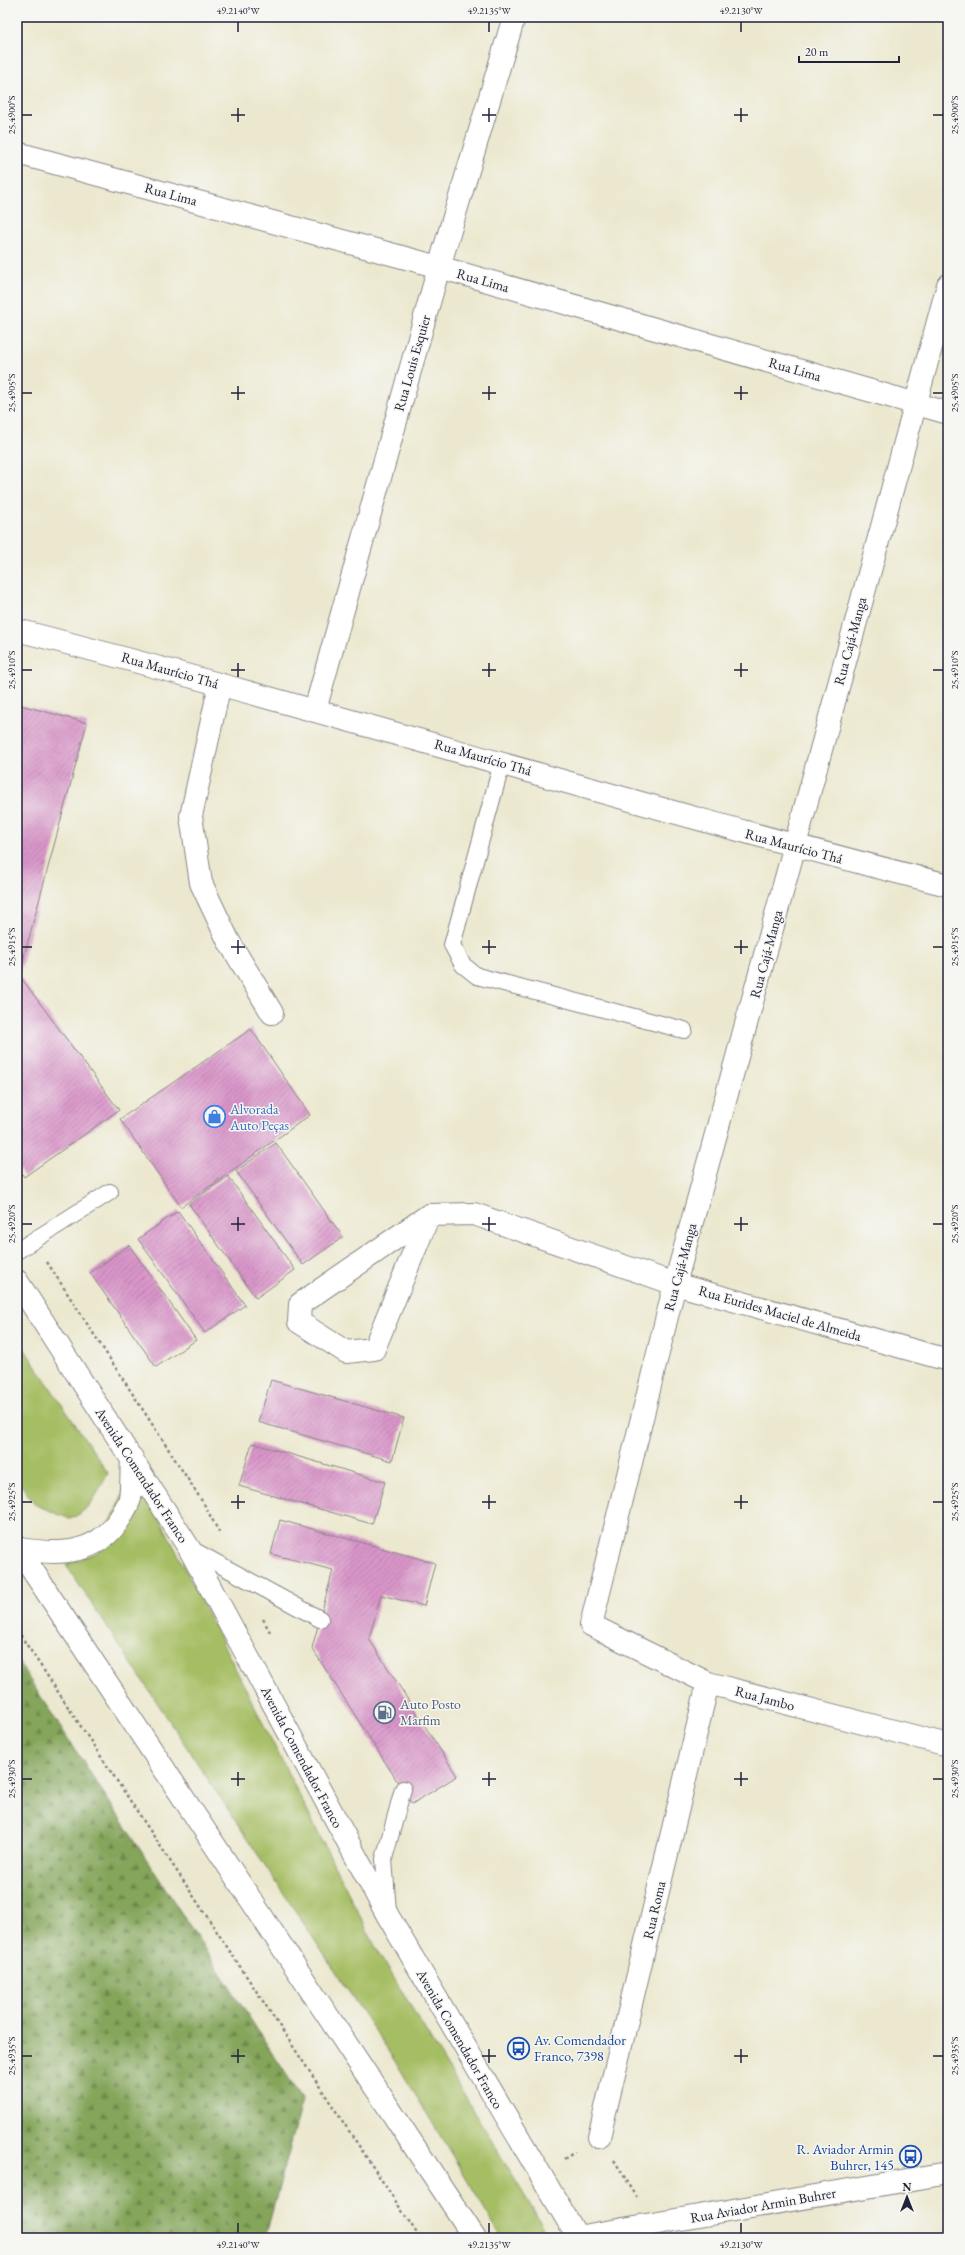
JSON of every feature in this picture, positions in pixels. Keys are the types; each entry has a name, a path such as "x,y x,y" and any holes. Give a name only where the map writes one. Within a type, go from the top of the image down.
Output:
{"main road":[{"name":"Rua Louis Esquier","path":"314,710 439,267 514,17"},
{"name":"Rua Lima","path":"17,153 439,267 948,413"},
{"name":"Rua Cajá-Manga","path":"591,1625 675,1284 795,847 914,404 948,285"},
{"name":"Rua Maurício Thá","path":"17,630 314,710 795,847 948,885"},
{"path":"220,684 191,816 201,883 228,940 272,1013"},
{"name":"Rua Eurides Maciel de Almeida","path":"429,1216 474,1214 675,1284 948,1360"},
{"path":"429,1216 374,1349 346,1352 299,1322 300,1304 429,1216"},
{"name":"Avenida Comendador Franco","path":"17,1281 189,1548 388,1916 578,2237"},
{"path":"18,1548 42,1553 69,1553 95,1543 116,1524 130,1499 132,1458"},
{"path":"18,1548 475,2238"},
{"name":"Rua Jambo","path":"591,1625 708,1683 948,1745"},
{"name":"Rua Roma","path":"599,2137 708,1683"},
{"name":"Rua Aviador Armin Buhrer","path":"578,2237 948,2173"}],"lane":[{"path":"502,763 452,945 463,965 477,976 684,1030"},
{"path":"17,1251 110,1192"},
{"path":"189,1548 320,1619"},
{"path":"388,1916 384,1859 403,1789"}],"path":[{"path":"17,1630 420,2238"},
{"path":"540,2174 599,2137 654,2224"}],"green space":[{"path":"17,1338 108,1473 89,1506 70,1519 36,1505 17,1480"},
{"path":"134,1467 377,1950 550,2238 502,2238 400,2069 66,1565 98,1552"},
{"path":"17,1660 303,2100 265,2238 17,2238"}],"building":[{"path":"17,704 87,723 19,975 119,1110 24,1177 17,1166"},
{"name":"Alvorada Auto Peças","path":"251,1029 310,1115 181,1207 120,1119"},
{"path":"276,1143 343,1237 303,1265 236,1171"},
{"path":"228,1176 295,1270 256,1298 189,1204"},
{"path":"178,1211 245,1305 205,1333 138,1239"},
{"path":"129,1245 196,1340 156,1367 90,1273"},
{"path":"271,1380 404,1418 392,1461 258,1422"},
{"path":"252,1443 385,1482 372,1524 239,1486"},
{"name":"Auto Posto Marfim","path":"280,1520 435,1563 424,1606 381,1595 369,1639 457,1776 412,1804 312,1648 333,1570 271,1554"}],"place":[{"name":"Alvorada Auto Peças","path":"215,1117"},
{"name":"Auto Posto Marfim","path":"384,1712"},
{"name":"Av. Comendador Franco, 7398","path":"519,2048"},
{"name":"R. Aviador Armin Buhrer, 145","path":"910,2157"}]}
